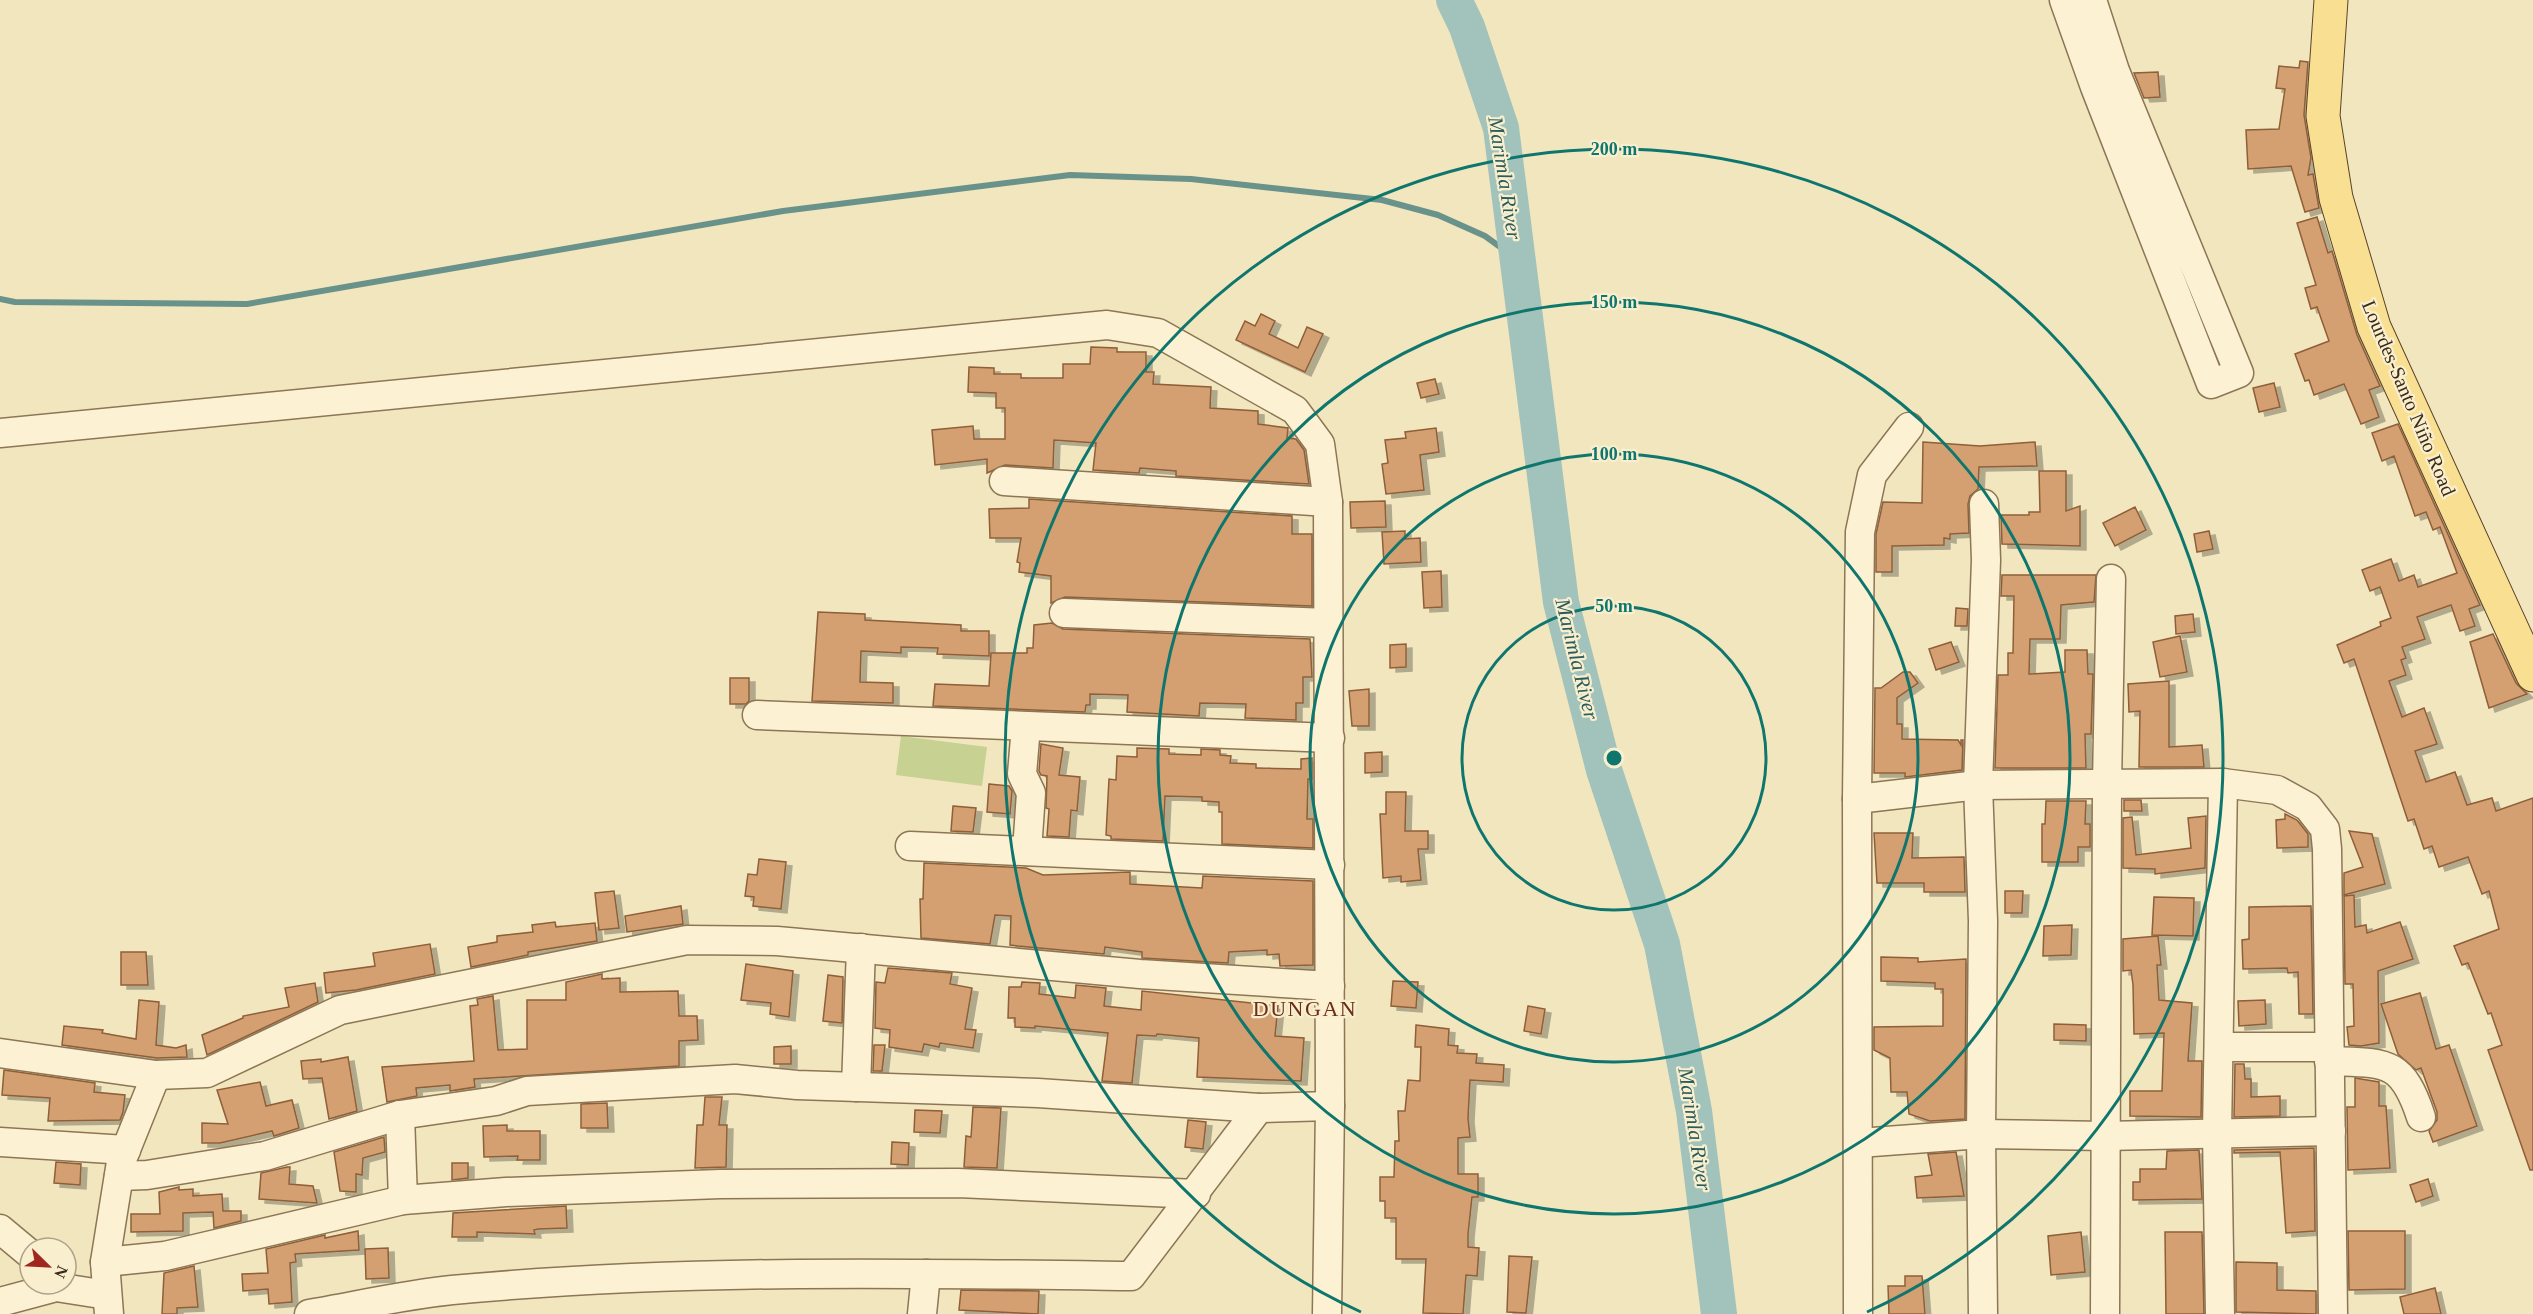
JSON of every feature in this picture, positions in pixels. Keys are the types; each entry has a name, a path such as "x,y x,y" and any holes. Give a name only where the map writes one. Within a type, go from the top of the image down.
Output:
{"main road":[{"name":"Lourdes-Santo Niño Road","path":"2331,0 2323,116 2336,198 2374,327 2533,675"}],"street":[{"path":"2064,0 2099,98 2211,384 2239,373 2115,71 2092,0"},
{"path":"0,433 1107,325 1158,333 1295,410 1320,444 1328,502 1330,1106 1327,1314"},
{"path":"1858,1314 1857,799 1860,532 1872,475 1909,428"},
{"path":"1004,481 1328,502"},
{"path":"1983,1314 1981,1134 1983,921 1978,785 1986,560 1984,504"},
{"path":"2105,1314 2107,784 2111,579"},
{"path":"1064,613 1328,623"},
{"path":"757,715 1330,738"},
{"path":"1026,726 1022,774 1031,794 1027,851"},
{"path":"1857,799 1978,785 2223,783 2277,790 2307,807 2325,829 2333,1314"},
{"path":"2220,1314 2217,1133 2223,783"},
{"path":"910,846 1330,865"},
{"path":"0,1053 156,1075 207,1072 340,1010 687,940 777,941 1140,974 1330,986"},
{"path":"856,1087 861,948"},
{"path":"2219,1047 2329,1054 2382,1063 2399,1073 2412,1089 2421,1117"},
{"path":"78,1293 108,1304 105,1262 122,1163 156,1075"},
{"path":"0,1142 122,1163 147,1175 266,1156 400,1115 496,1101 527,1091 735,1079 856,1087 1038,1093 1259,1108 1330,1106"},
{"path":"309,1314 451,1290 685,1275 1131,1276 1196,1194 1259,1108"},
{"path":"400,1115 403,1200"},
{"path":"1859,1143 1981,1134 2105,1136 2331,1131"},
{"path":"105,1262 165,1256 403,1200 506,1192 720,1184 958,1183 1196,1194"},
{"path":"0,1229 18,1244"},
{"path":"922,1314 926,1274"},
{"path":"0,1302 19,1296"}],"green space":[{"path":"901,736 987,747 982,786 896,775"}],"building":[{"path":"2300,61 2308,62 2304,115 2311,158 2308,175 2313,174 2319,208 2305,212 2291,166 2248,169 2246,130 2279,129 2285,89 2276,88 2279,66 2299,68"},
{"path":"2158,72 2160,97 2144,98 2134,73"},
{"path":"2317,217 2328,253 2332,251 2357,335 2380,386 2369,390 2379,417 2361,424 2344,384 2314,395 2309,380 2305,381 2295,354 2329,341 2317,307 2311,309 2305,288 2316,285 2297,223"},
{"path":"1261,314 1275,321 1269,334 1298,348 1307,327 1323,334 1305,372 1236,340 1245,321 1255,326"},
{"path":"1091,347 1117,348 1117,352 1146,352 1146,372 1154,372 1153,384 1211,387 1210,408 1258,411 1258,424 1288,428 1287,438 1296,439 1304,450 1309,484 1176,476 1176,471 1140,468 1139,473 1093,470 1096,443 1054,440 1053,468 1005,465 987,473 987,459 935,465 932,430 973,426 974,439 1005,439 1005,408 996,408 996,393 968,392 969,367 994,368 994,374 1021,374 1021,378 1063,378 1063,364 1090,364"},
{"path":"1435,379 1439,394 1421,398 1417,383"},
{"path":"2274,383 2280,407 2259,412 2253,388"},
{"path":"2398,424 2480,605 2469,609 2475,626 2460,631 2451,605 2417,617 2425,639 2402,647 2406,658 2401,660 2406,675 2389,681 2402,717 2424,708 2437,744 2415,751 2426,782 2455,772 2467,805 2492,798 2496,811 2533,798 2533,1170 2530,1170 2488,1050 2502,1045 2491,1013 2488,1014 2468,963 2462,965 2454,946 2499,929 2489,891 2482,894 2468,857 2439,867 2432,846 2424,849 2414,819 2408,821 2354,659 2344,663 2337,645 2381,626 2380,622 2391,618 2380,587 2370,591 2362,570 2391,559 2399,581 2414,575 2418,587 2457,573 2440,527 2433,530 2426,512 2415,516 2394,456 2382,461 2372,433"},
{"path":"1436,428 1439,452 1420,455 1424,490 1386,494 1382,464 1388,463 1385,440 1406,438 1405,432"},
{"path":"1923,442 1980,446 2035,442 2037,466 1979,467 1978,489 1970,496 1968,504 1969,533 1950,534 1950,539 1944,538 1944,545 1892,546 1892,572 1876,572 1876,534 1883,502 1922,503"},
{"path":"2039,471 2066,471 2066,511 2080,506 2080,546 2002,544 2001,515 2029,515 2029,512 2040,512"},
{"path":"1029,499 1292,516 1292,534 1312,534 1312,606 1065,597 1051,603 1051,576 1019,572 1020,563 1017,562 1021,538 990,538 989,509 1029,508"},
{"path":"1385,501 1386,527 1351,528 1350,502"},
{"path":"2135,507 2146,530 2115,546 2103,523"},
{"path":"1405,531 1405,539 1420,538 1421,562 1384,564 1382,532"},
{"path":"2209,531 2213,549 2197,552 2194,534"},
{"path":"1441,571 1442,607 1424,608 1422,572"},
{"path":"2002,575 2096,575 2094,602 2061,605 2060,639 2030,639 2029,674 2065,672 2065,650 2087,650 2088,674 2093,674 2091,734 2085,734 2086,768 1995,768 1998,675 2008,675 2008,653 2013,653 2014,596 2001,596"},
{"path":"1956,608 1968,609 1967,626 1955,626"},
{"path":"818,612 865,614 865,620 961,625 961,631 989,631 989,656 937,654 938,648 901,647 901,653 861,651 860,682 893,683 893,703 812,701"},
{"path":"2193,614 2195,632 2176,634 2175,616"},
{"path":"1052,623 1063,629 1310,639 1312,677 1303,677 1303,703 1296,703 1296,720 1245,718 1246,704 1200,703 1199,716 1127,712 1128,695 1090,694 1090,705 1086,705 1085,712 933,706 935,684 989,686 991,653 1027,653 1027,648 1033,648 1034,625"},
{"path":"2493,634 2516,683 2527,694 2489,708 2470,642"},
{"path":"2180,636 2187,672 2160,677 2153,642"},
{"path":"1951,642 1959,662 1936,670 1929,649"},
{"path":"1406,644 1406,667 1390,668 1390,645"},
{"path":"1903,672 1910,672 1918,683 1897,698 1897,724 1902,724 1902,739 1958,740 1961,745 1961,740 1963,740 1962,770 1905,777 1905,773 1874,773 1875,688 1881,688"},
{"path":"730,678 749,678 749,701 746,704 730,704"},
{"path":"2169,681 2169,747 2202,745 2204,767 2139,767 2140,711 2129,712 2128,684"},
{"path":"1369,689 1369,726 1352,726 1349,691"},
{"path":"1041,744 1063,748 1059,775 1080,777 1077,811 1071,810 1069,837 1047,836 1049,809 1046,808 1047,776 1041,775 1039,771"},
{"path":"1137,748 1169,749 1169,754 1201,755 1201,749 1220,750 1220,755 1231,756 1230,763 1256,764 1256,768 1301,769 1301,759 1312,758 1312,779 1308,779 1307,819 1313,819 1313,848 1222,844 1222,812 1219,812 1219,802 1202,801 1202,797 1165,796 1163,841 1111,839 1111,836 1106,835 1109,779 1116,780 1117,756 1137,757"},
{"path":"1382,752 1382,772 1365,773 1365,753"},
{"path":"989,784 1009,786 1012,791 1010,814 987,812"},
{"path":"1386,792 1406,792 1405,831 1428,831 1428,849 1418,849 1421,880 1401,882 1401,876 1383,878 1380,814 1386,814"},
{"path":"2124,800 2141,800 2142,811 2124,811"},
{"path":"2046,801 2086,801 2085,824 2090,824 2090,847 2078,847 2078,862 2042,862 2042,824 2045,824"},
{"path":"953,806 976,808 973,832 951,831"},
{"path":"2285,814 2297,820 2308,834 2308,847 2277,848 2276,820 2285,819"},
{"path":"2206,816 2205,868 2155,874 2155,869 2123,868 2123,818 2132,817 2136,855 2191,848 2188,818"},
{"path":"2349,831 2372,834 2385,884 2344,895 2344,873 2363,867"},
{"path":"1874,833 1913,833 1912,858 1964,857 1965,892 1924,892 1924,883 1877,883"},
{"path":"759,859 786,862 781,909 753,906 754,897 745,896 748,874 757,875"},
{"path":"924,863 1026,868 1043,875 1130,872 1130,884 1202,888 1203,876 1313,881 1313,965 1280,966 1279,954 1267,955 1267,950 1229,952 1228,963 1142,958 1142,952 1105,947 1104,954 1010,945 1011,916 995,915 990,944 921,938 920,899 923,899"},
{"path":"614,891 619,928 599,930 595,893"},
{"path":"2005,891 2023,891 2022,913 2005,913"},
{"path":"2354,895 2355,927 2366,925 2367,933 2400,922 2413,959 2378,971 2379,1043 2361,1046 2349,1045 2347,1027 2354,1026 2353,984 2345,984 2344,896"},
{"path":"2154,897 2194,898 2193,936 2152,935"},
{"path":"681,906 683,924 627,932 625,916"},
{"path":"2311,906 2313,1014 2299,1014 2298,972 2288,973 2287,968 2243,969 2242,940 2249,939 2249,907"},
{"path":"555,922 556,927 595,923 597,941 528,952 528,955 471,967 468,947 497,942 497,936 533,932 532,925"},
{"path":"2072,925 2071,955 2043,956 2044,926"},
{"path":"2158,936 2161,965 2157,965 2159,1000 2192,1003 2188,1061 2202,1061 2201,1117 2130,1116 2130,1091 2162,1091 2164,1033 2134,1034 2133,985 2131,970 2123,971 2123,939"},
{"path":"430,944 435,974 356,990 326,993 324,973 375,966 373,953"},
{"path":"121,952 146,952 148,985 121,985"},
{"path":"1881,957 1918,958 1918,962 1966,959 1965,1119 1930,1121 1909,1114 1907,1092 1891,1092 1890,1058 1874,1050 1874,1027 1943,1026 1943,989 1935,989 1935,983 1881,981"},
{"path":"746,964 793,971 789,1017 770,1014 771,1003 741,1000"},
{"path":"888,968 952,973 950,984 972,988 965,1029 976,1030 973,1048 940,1043 939,1047 924,1044 922,1052 889,1047 890,1030 875,1028 876,982 885,983"},
{"path":"602,974 602,979 620,978 620,992 678,991 679,1016 697,1016 698,1040 679,1041 679,1066 474,1079 475,1087 450,1091 450,1085 416,1088 417,1096 387,1102 382,1067 474,1061 470,1006 478,1005 477,999 493,996 498,1050 527,1049 527,1000 566,1000 566,982"},
{"path":"828,975 843,977 842,1023 823,1021"},
{"path":"1393,981 1418,982 1416,1008 1391,1006"},
{"path":"1022,982 1040,983 1039,994 1075,998 1076,985 1106,988 1104,1006 1141,1010 1142,991 1278,1006 1275,1036 1304,1038 1301,1081 1197,1077 1199,1038 1157,1034 1156,1036 1137,1035 1132,1083 1102,1081 1108,1033 1035,1026 1035,1028 1015,1027 1015,1018 1008,1018 1009,987 1021,987"},
{"path":"315,983 318,1002 207,1055 202,1035 243,1018 243,1016 289,1007 285,988"},
{"path":"2420,993 2436,1049 2449,1045 2477,1126 2433,1142 2429,1131 2437,1120 2437,1112 2421,1068 2416,1070 2398,1054 2381,1004"},
{"path":"139,1000 159,1002 156,1045 176,1048 186,1045 187,1057 157,1058 62,1045 64,1026 103,1030 102,1033 136,1039"},
{"path":"2265,1000 2266,1024 2239,1026 2238,1001"},
{"path":"1528,1006 1545,1009 1541,1034 1524,1031"},
{"path":"2054,1024 2086,1025 2086,1041 2054,1040"},
{"path":"1416,1025 1449,1029 1448,1045 1458,1046 1457,1053 1477,1054 1476,1063 1504,1065 1503,1082 1470,1080 1468,1118 1470,1137 1458,1138 1458,1174 1478,1174 1478,1197 1472,1197 1468,1234 1468,1247 1479,1248 1477,1276 1466,1275 1463,1314 1423,1313 1426,1259 1396,1259 1396,1218 1385,1218 1385,1201 1380,1201 1380,1177 1394,1177 1395,1141 1399,1141 1398,1111 1405,1111 1408,1080 1420,1081 1421,1047 1415,1047"},
{"path":"874,1045 885,1045 882,1071 873,1071"},
{"path":"791,1046 791,1064 774,1064 774,1047"},
{"path":"348,1057 357,1111 329,1119 322,1078 303,1079 301,1061 321,1059 321,1062"},
{"path":"2235,1064 2244,1064 2245,1079 2251,1079 2251,1097 2280,1096 2280,1116 2234,1117"},
{"path":"4,1070 95,1083 94,1092 125,1095 120,1120 48,1121 50,1098 2,1095"},
{"path":"2355,1078 2379,1082 2379,1106 2386,1106 2390,1168 2348,1170 2347,1107 2355,1107"},
{"path":"260,1082 266,1106 292,1100 299,1128 274,1136 272,1131 220,1143 202,1143 202,1123 228,1124 217,1090"},
{"path":"705,1097 722,1097 719,1125 727,1125 726,1167 695,1168 697,1125 703,1125"},
{"path":"607,1103 608,1128 581,1128 581,1104"},
{"path":"973,1107 1001,1108 997,1168 964,1167 966,1136 971,1137"},
{"path":"915,1110 942,1111 940,1133 914,1132"},
{"path":"1188,1120 1206,1122 1203,1149 1185,1147"},
{"path":"507,1125 507,1131 540,1131 540,1160 517,1160 518,1156 484,1157 483,1126"},
{"path":"384,1137 385,1152 363,1158 362,1175 356,1174 356,1192 340,1191 334,1152"},
{"path":"892,1142 909,1143 908,1165 891,1164"},
{"path":"2314,1148 2315,1231 2286,1233 2280,1152 2234,1153 2234,1150"},
{"path":"2199,1150 2202,1199 2133,1200 2133,1182 2140,1182 2140,1169 2166,1169 2167,1151"},
{"path":"1956,1152 1964,1196 1917,1198 1915,1177 1932,1175 1928,1154"},
{"path":"56,1162 81,1164 80,1185 54,1183"},
{"path":"452,1163 468,1163 468,1178 452,1180"},
{"path":"290,1167 289,1184 313,1186 317,1203 259,1199 261,1173"},
{"path":"2428,1179 2433,1196 2416,1202 2410,1185"},
{"path":"179,1187 179,1190 193,1189 193,1196 222,1194 223,1211 241,1211 241,1221 214,1228 213,1212 183,1213 183,1231 131,1232 131,1214 160,1214 159,1192"},
{"path":"566,1206 567,1228 538,1229 534,1230 535,1234 477,1232 477,1237 452,1237 453,1213"},
{"path":"358,1231 359,1250 295,1254 296,1262 290,1263 292,1302 269,1304 268,1289 243,1291 242,1274 268,1273 266,1249 325,1235 325,1238"},
{"path":"2348,1231 2405,1231 2405,1289 2349,1290"},
{"path":"2081,1232 2085,1272 2051,1275 2048,1236"},
{"path":"2165,1232 2202,1232 2204,1314 2166,1314"},
{"path":"388,1248 389,1278 366,1279 365,1249"},
{"path":"1509,1256 1532,1257 1526,1313 1507,1312"},
{"path":"2236,1262 2277,1263 2277,1290 2316,1291 2316,1314 2236,1312"},
{"path":"194,1266 198,1307 177,1308 177,1314 162,1314 164,1273"},
{"path":"1905,1276 1922,1276 1925,1314 1889,1314 1888,1286 1905,1286"},
{"path":"2435,1288 2441,1314 2404,1314 2400,1297"},
{"path":"961,1290 1039,1291 1038,1314 959,1310"}],"waterway":[{"name":"Marimla River","path":"1454,0 1467,27 1501,128 1561,602 1604,770 1662,944 1694,1111 1719,1314"},
{"path":"0,299 15,302 247,304 783,211 1070,175 1191,179 1382,200 1438,215 1485,236 1518,260"}],"district":[{"name":"DUNGAN","path":"1305,1008"}]}
